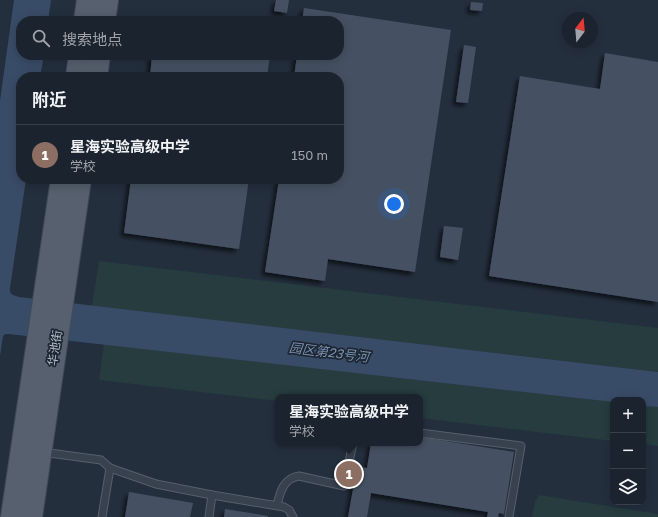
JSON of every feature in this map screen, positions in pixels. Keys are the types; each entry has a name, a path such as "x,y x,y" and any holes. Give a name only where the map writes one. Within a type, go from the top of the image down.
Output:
{"main road":[{"path":"86,16 88,0"},
{"path":"105,16 107,0"},
{"path":"78,72 79,60"},
{"path":"97,72 98,60"},
{"name":"华池街","path":"12,517 47,342 53,298 62,184"},
{"name":"华池街","path":"53,298 79,184"},
{"name":"华池街","path":"31,517 40,452 47,342"}],"lane":[{"path":"423,433 521,446 508,517"},
{"path":"277,505 281,489 293,477 299,476 344,486 352,446"},
{"path":"40,452 101,460 110,468 156,484 212,495 277,505 289,510 293,517"},
{"path":"102,517 110,468"},
{"path":"209,517 212,495"}],"green space":[{"path":"99,261 658,328 658,372 92,306"},
{"path":"104,344 610,402 610,441 423,418 423,394 275,394 275,401 99,380"},
{"path":"646,406 658,407 658,446 646,444"},
{"path":"539,495 658,514 658,517 532,517 535,502"}],"water":[{"name":"园区第23号河","path":"14,0 51,0 49,16 16,16 16,60 43,60 41,72 16,72 16,184 25,184 10,288 10,292 12,294 19,297 658,372 658,407 646,406 646,397 610,397 610,402 9,334 5,334 3,336 0,356 0,101"}],"building":[{"path":"276,0 289,0 287,13 274,11"},
{"path":"471,2 483,3 482,11 470,10"},
{"path":"304,8 451,30 415,272 328,259 325,281 265,272 278,184 344,184 344,72 295,72 296,60 344,60 344,16 303,16"},
{"path":"464,45 476,47 468,103 456,102"},
{"path":"605,53 658,62 658,302 489,276 520,76 600,89"},
{"path":"152,60 269,60 268,72 150,72"},
{"path":"130,184 248,184 239,249 124,233"},
{"path":"444,226 463,228 458,260 440,257"},
{"path":"423,437 514,452 504,514 499,513 498,517 487,517 488,512 371,493 367,517 348,517 357,467 367,468 371,446 423,446"},
{"path":"129,492 193,503 190,517 125,517"},
{"path":"225,509 268,516 268,517 224,517"}],"place":[{"name":"星海实验高级中学","path":"349,474"}]}
